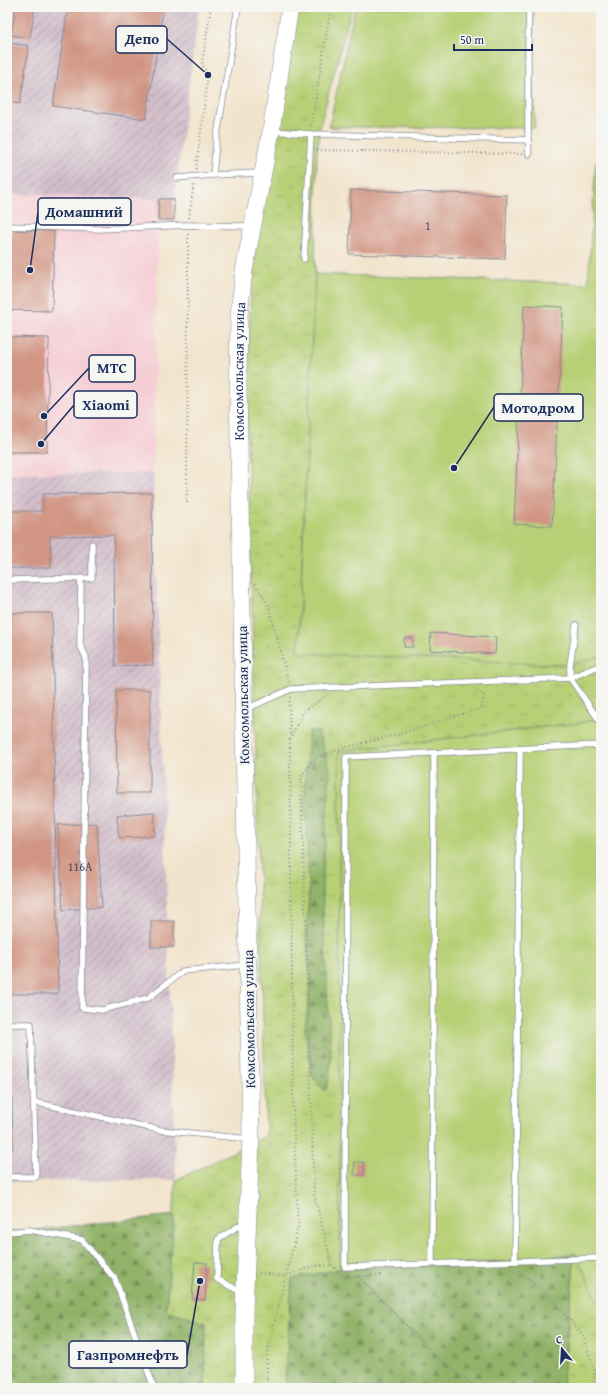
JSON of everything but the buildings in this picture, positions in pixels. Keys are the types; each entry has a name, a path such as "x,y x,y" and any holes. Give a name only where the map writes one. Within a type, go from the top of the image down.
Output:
{"main road":[{"name":"Комсомольская улица","path":"244,1388 245,1294 251,1139 238,386 239,315 244,271 271,131 290,7"}],"lane":[{"path":"213,175 216,142 238,7"},
{"path":"529,7 529,154"},
{"path":"271,131 311,134 528,140"},
{"path":"304,258 311,134"},
{"path":"177,178 263,173"},
{"path":"7,226 100,229 188,225 253,226"},
{"path":"7,580 92,578 92,544"},
{"path":"81,578 80,645 86,657 82,1008 102,1010 148,998 183,971 249,965"},
{"path":"576,625 570,665 570,678 601,723"},
{"path":"244,710 291,689 570,678 601,665"},
{"path":"601,745 346,757 345,1267 601,1258"},
{"path":"516,1261 520,749"},
{"path":"432,1264 434,753"},
{"path":"7,1024 31,1024 36,1177 7,1177"},
{"path":"34,1102 160,1130 251,1139"},
{"path":"245,1294 217,1279 218,1239 248,1219"},
{"path":"7,1232 30,1230 82,1240 116,1279 154,1388"}],"path":[{"path":"187,503 188,225 208,75 202,64 211,7"},
{"path":"312,123 331,7"},
{"path":"310,150 529,154"},
{"path":"251,578 268,604 291,689 289,704 293,1106 298,1227 267,1352 267,1388"},
{"path":"388,1274 344,1277 332,1265 314,1194 301,777 315,758 340,749 403,732 480,708 484,696 471,688"},
{"path":"290,738 304,711 332,692"},
{"path":"246,1271 285,1276 315,1266 332,1265"},
{"path":"508,1269 521,1272 550,1297 583,1334 594,1373 593,1388"},
{"path":"358,1276 441,1361 478,1388"}],"shaded area":[{"path":"7,7 199,7 174,199 7,194"},
{"path":"7,193 159,199 153,473 7,474"},
{"path":"153,473 176,1180 7,1181 7,474"}],"green space":[{"path":"294,7 352,7 321,122 317,152 315,274 298,652 570,665 601,656 601,718 580,723 340,751 340,1269 292,1279 285,1388 205,1388 206,1323 166,1311 176,1180 266,1136 246,385 254,247"},
{"path":"355,7 534,7 532,52 535,128 329,127"},
{"path":"596,161 601,161 601,656 570,665 298,653 315,274 588,284"},
{"path":"601,718 601,1307 575,1253 515,1261 340,1269 339,751 580,723"},
{"path":"309,731 318,731 330,769 322,887 331,1062 329,1081 325,1091 312,1076 305,1028 311,979 306,937 309,892 305,790"},
{"path":"174,1215 166,1310 206,1323 205,1388 7,1388 7,1233"},
{"path":"575,1253 601,1307 601,1388 562,1388"},
{"path":"575,1253 562,1388 285,1388 292,1279 340,1269 515,1261"}],"place":[{"name":"Депо","path":"208,75"},
{"name":"Домашний","path":"30,270"},
{"name":"МТС","path":"44,416"},
{"name":"Xiaomi","path":"41,444"},
{"name":"Мотодром","path":"454,468"},
{"name":"Газпромнефть","path":"200,1281"}]}
